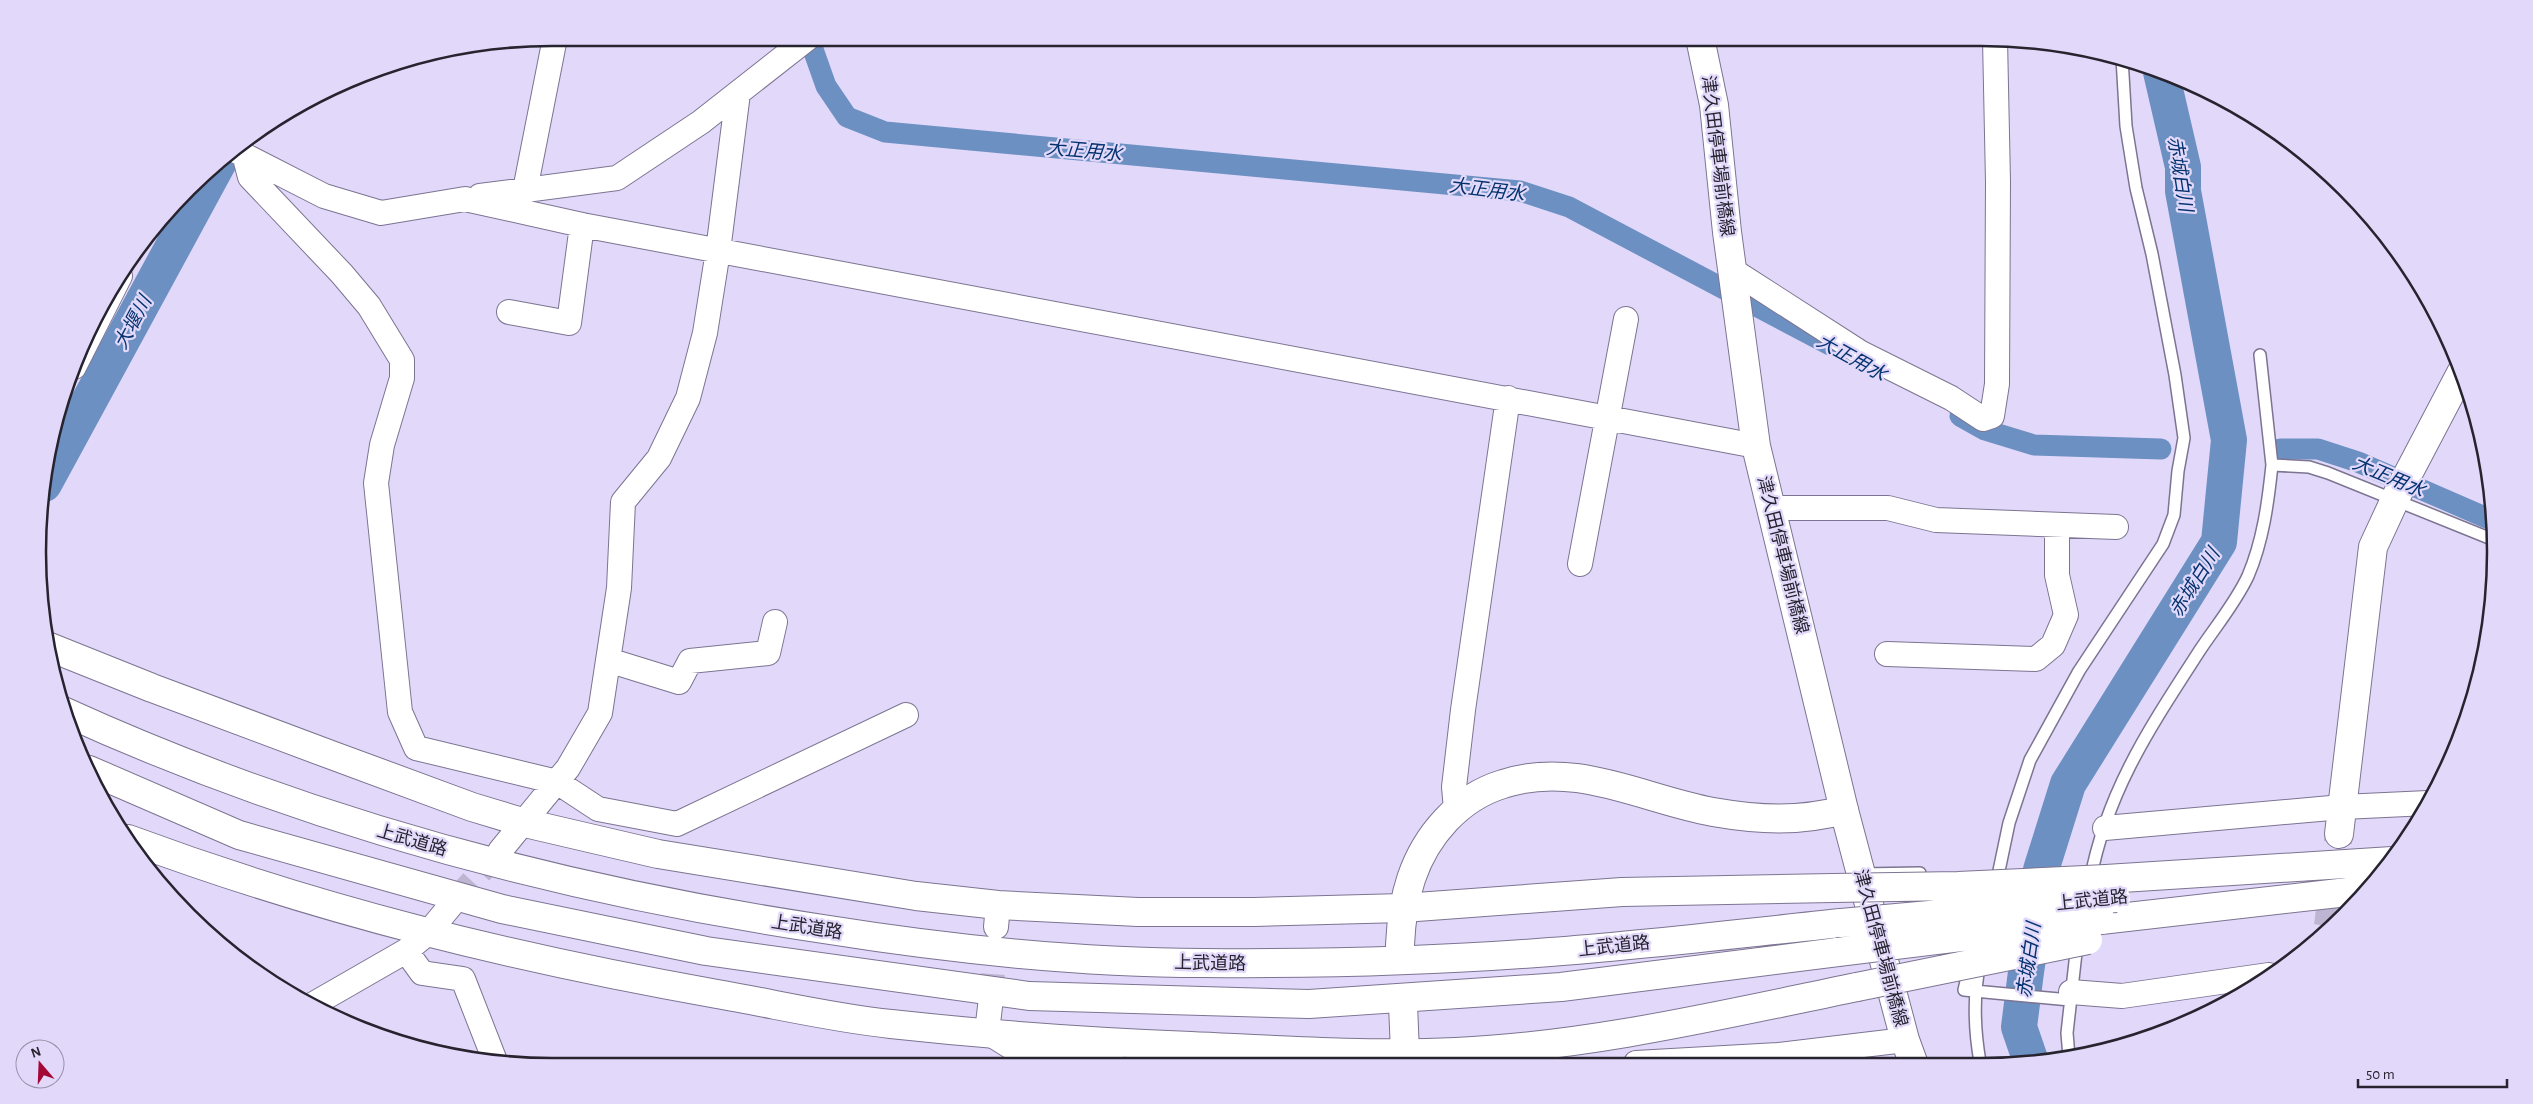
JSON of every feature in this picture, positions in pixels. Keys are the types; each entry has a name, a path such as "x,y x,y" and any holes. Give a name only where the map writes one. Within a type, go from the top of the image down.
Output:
{"main road":[{"name":"津久田停車場前橋線","path":"1702,46 1714,105 1733,273 1756,446 1844,810 1909,1051"},
{"path":"2339,834 2373,547 2396,496 2457,381"},
{"path":"56,649 316,750 472,807 525,823 667,856 916,896 997,916 1403,908 1622,892 1958,886 2111,888 2380,862"},
{"name":"上武道路","path":"73,716 132,743 228,781 361,825 490,862 710,912 926,945 1068,959 1200,964 1352,963 1550,952 1841,923 2111,888 2375,868"},
{"name":"上武道路","path":"97,773 239,835 502,909 706,951 1029,996 1309,1004 1561,987 1838,952 2094,930"},
{"path":"1400,945 1403,908 1408,886 1424,849 1437,829 1456,809 1474,796 1492,788 1534,776 1554,776 1603,782 1687,806 1738,816 1802,819 1844,810"},
{"path":"138,843 224,875 363,917 428,933 537,959 660,984 886,1024 1144,1044 1332,1053 1458,1052 1564,1042 1744,1010 1857,987 2094,930 2306,895 2356,891"},
{"path":"1403,1004 1405,1053"}],"street":[{"path":"525,190 553,46"},
{"path":"241,153 324,196 382,213 525,190 617,178 701,122 797,46"},
{"path":"1733,273 1862,353 1951,398 1983,419 1992,416 1997,384 1998,182 1995,46"},
{"path":"500,851 525,823 568,768 600,713 620,588 623,502 659,458 688,398 705,333 718,250 738,93"},
{"path":"240,154 250,177 342,274 369,306 402,360 402,378 382,445 376,483 400,712 416,748 557,782 598,809 677,824 906,714"},
{"path":"465,199 582,225 1756,446"},
{"path":"509,312 569,323 582,225"},
{"path":"1580,564 1626,319"},
{"path":"1456,809 1454,788 1463,710 1508,398"},
{"path":"1772,508 1888,508 1936,520 2116,526"},
{"path":"1887,654 2036,659 2053,645 2066,615 2058,576 2058,525"},
{"path":"608,660 679,682 690,661 768,653 774,622"},
{"path":"2104,828 2342,807 2420,803"},
{"path":"319,1001 406,951 428,933 456,899"},
{"path":"406,951 422,973 463,979 492,1054"},
{"path":"2067,997 2122,996 2256,977"},
{"path":"991,998 987,1032 1024,1055 1051,1058"},
{"path":"1737,1058 1909,1051"}],"lane":[{"path":"1979,1058 1974,1027 1978,991 2009,823 2030,760 2079,671 2163,544 2174,515 2178,471 2184,438 2175,375 2152,254 2136,188 2126,126 2122,66"},
{"path":"2069,1050 2067,997 2073,965 2094,857 2119,785 2144,738 2247,578 2259,548 2272,465 2260,355"},
{"path":"2272,465 2309,467 2396,496 2487,537"},
{"path":"1989,872 1964,990 2067,997"},
{"path":"1862,874 1930,873"}],"waterway":[{"name":"大正用水","path":"812,46 826,86 847,117 885,132 1520,191 1569,207 1830,345"},
{"name":"赤城白川","path":"2029,1055 2019,1027 2026,972 2041,870 2068,784 2219,542 2229,440 2183,191 2183,167 2163,80"},
{"name":"大堰川","path":"54,465 208,181"},
{"name":"大正用水","path":"1960,416 1985,430 2034,445 2161,449"},
{"name":"大正用水","path":"2280,449 2318,449 2358,462 2486,517"}],"tunnel":[{"path":"2329,919 2339,834"},
{"path":"456,899 500,851"},
{"path":"991,998 996,933"},
{"path":"1400,945 1403,1004"}]}
